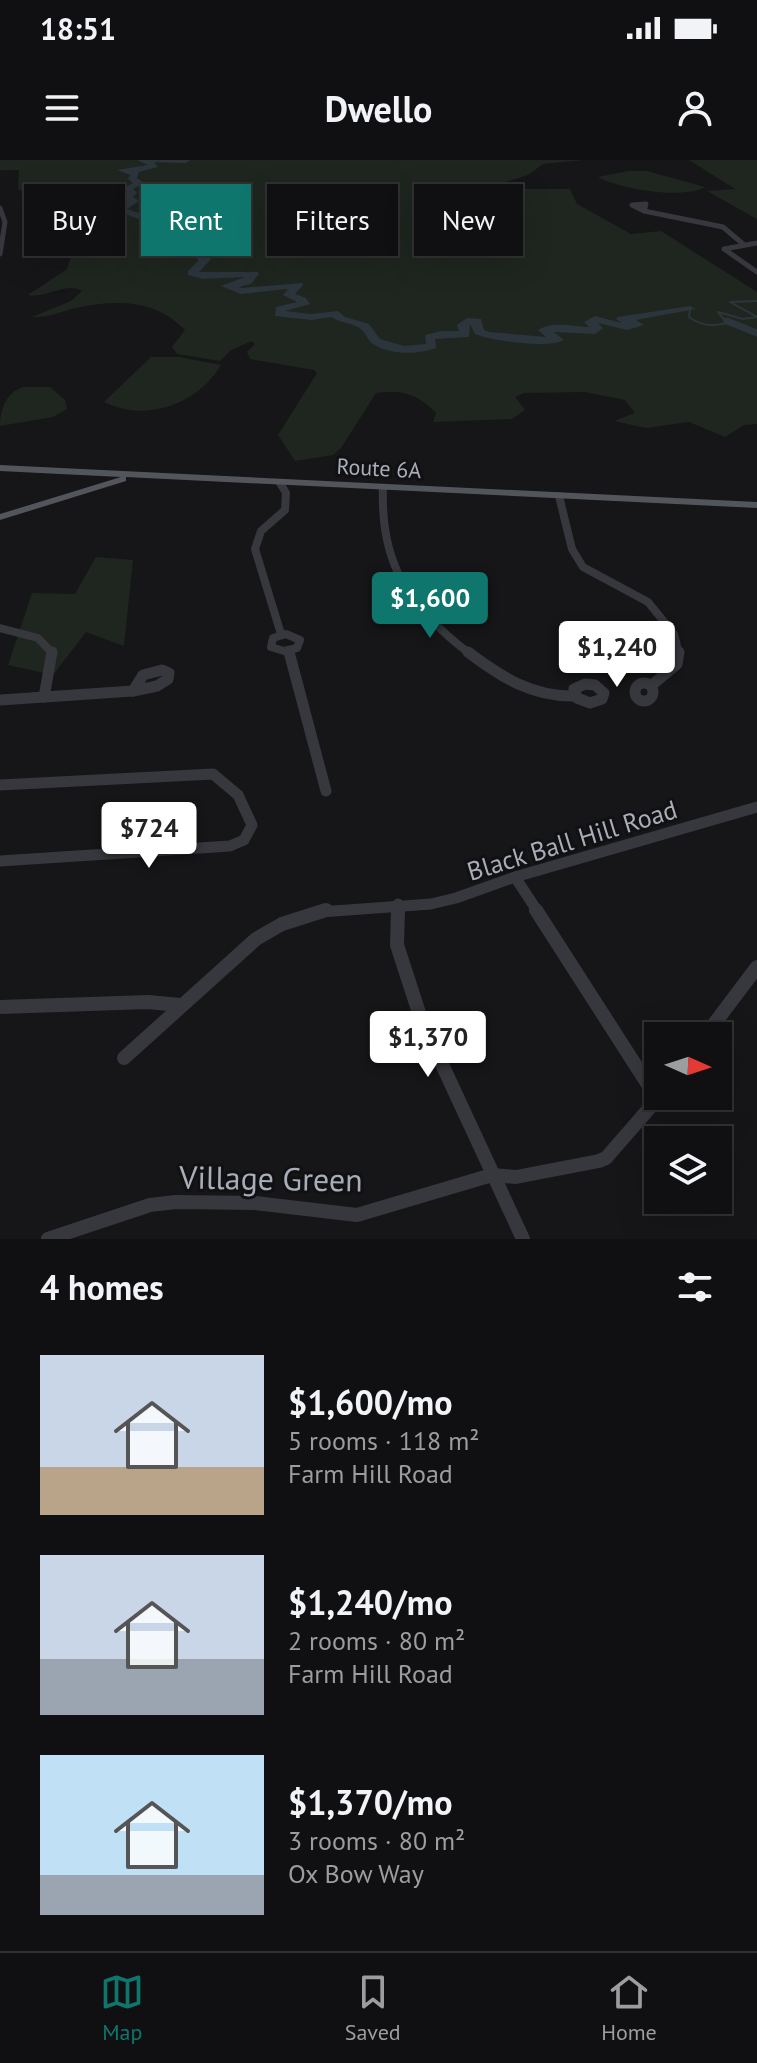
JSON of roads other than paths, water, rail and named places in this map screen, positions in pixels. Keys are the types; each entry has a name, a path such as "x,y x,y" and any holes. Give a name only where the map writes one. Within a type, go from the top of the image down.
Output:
{"main road":[{"name":"Route 6A","path":"0,468 757,505"},
{"path":"0,517 133,476"}],"street":[{"path":"0,208 5,222 0,235 0,254"},
{"path":"644,211 719,226 743,244"},
{"path":"757,243 724,249 757,272"},
{"path":"280,483 286,493 285,510 261,531 255,549 281,634"},
{"path":"383,488 383,535 389,558 431,618 468,651 524,687 557,699 575,696"},
{"path":"559,496 572,549 583,567 648,602 674,634 679,652 677,664 652,685"},
{"path":"0,628 41,640 51,648 53,654 44,697"},
{"path":"281,634 300,640 297,648 289,651 274,649 270,644 281,634"},
{"path":"289,651 326,791"},
{"path":"0,700 133,691"},
{"path":"0,785 213,774 225,779 251,820 246,838 230,846 0,861"},
{"name":"Black Ball Hill Road","path":"124,1058 256,939 282,924 331,909 448,900 515,877 757,807"},
{"path":"515,877 644,1078"},
{"path":"398,904 397,945 421,1019 523,1239"},
{"path":"716,1022 757,967"},
{"path":"0,1007 148,1002 180,1005"},
{"name":"Village Green","path":"48,1239 150,1205 176,1202 255,1203 357,1215 492,1175 516,1177 606,1158 646,1110"}],"waterway":[{"path":"141,160 155,165 147,169 121,170 135,173 132,179 140,183 126,189 132,193 128,198 134,201 119,210 161,224 183,222 178,237 205,241 186,249 206,259 192,273 203,276 254,274 247,282 226,286 241,291 298,285 288,295 302,300 304,304 280,309 279,314 311,317 334,313 341,319 365,326 376,341 403,349 420,350 432,346 429,337 441,334 465,335 463,325 467,321 477,321 479,332 487,335 553,341 558,340 544,330 595,331 597,328 590,322 595,319 632,327 638,325 622,319 690,309"},
{"path":"157,160 186,160"},
{"path":"690,309 689,317 694,320 717,325 727,323 718,312 743,319 757,317 730,302 757,301"},
{"path":"727,321 757,333"}]}
